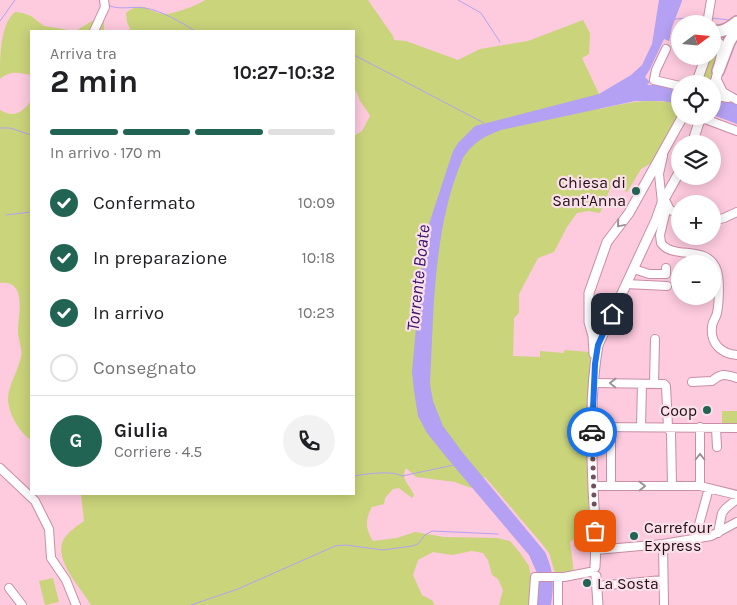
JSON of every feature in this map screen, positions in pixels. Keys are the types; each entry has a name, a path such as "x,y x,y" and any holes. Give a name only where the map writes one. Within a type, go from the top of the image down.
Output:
{"highway":[{"path":"721,32 736,25"},
{"path":"717,74 736,25"}],"main road":[{"path":"700,74 703,65"},
{"path":"597,337 589,322 589,293 607,242 630,213 678,125"},
{"path":"598,605 594,575 596,550 592,426 597,337 634,269 672,185"}],"street":[{"path":"94,30 105,7 104,0"},
{"path":"710,15 711,0"},
{"path":"737,39 722,70 717,74 723,92 737,100"},
{"path":"666,50 656,70 654,80 671,84"},
{"path":"700,74 701,65"},
{"path":"721,95 725,97"},
{"path":"721,96 737,100"},
{"path":"721,125 737,131"},
{"path":"664,153 659,174 665,202 665,218 660,239 664,247 670,250 697,253 716,267 718,276 717,312 712,326 712,338 720,349 728,354 737,355"},
{"path":"659,174 663,180 671,182"},
{"path":"665,202 671,207"},
{"path":"721,219 737,212"},
{"path":"634,269 649,274 666,274 666,268"},
{"path":"626,284 667,286"},
{"path":"654,384 655,338"},
{"path":"692,382 712,381 719,374 737,378"},
{"path":"594,383 664,384 666,386 668,427 671,433 672,486"},
{"path":"641,427 642,384"},
{"path":"592,426 737,428"},
{"path":"611,427 611,486"},
{"path":"700,427 700,486"},
{"path":"716,428 717,447"},
{"path":"0,468 35,502 49,529 51,558 66,580 76,605"},
{"path":"593,486 700,486 737,495"},
{"path":"695,539 709,488"},
{"path":"718,533 722,513 737,499"},
{"path":"596,550 663,544 711,536 737,522"},
{"path":"663,544 664,605"},
{"path":"533,605 535,577 594,575 663,580"},
{"path":"558,576 558,605"},
{"path":"9,588 22,605"}],"green space":[{"path":"205,0 368,0 394,40 406,41 458,60 480,49 528,41 583,20 590,33 589,54 582,58 599,94 600,109 640,102 671,103 671,125 673,125 653,162 641,169 627,192 612,184 600,213 588,211 577,213 567,227 554,252 538,258 519,294 519,313 514,318 513,356 540,357 540,351 563,353 565,350 589,352 590,354 589,463 587,463 589,522 585,531 570,542 574,574 555,573 549,553 485,477 471,488 455,482 416,477 406,468 404,476 414,495 412,498 399,488 393,489 385,498 384,504 372,507 368,516 367,528 373,541 397,538 415,532 444,537 497,538 510,541 529,566 532,583 530,605 499,605 503,590 498,579 492,575 488,560 483,553 472,551 452,555 433,552 418,560 413,575 422,595 433,601 434,605 91,605 69,572 61,553 62,544 66,536 84,521 81,495 355,495 355,135 362,131 370,116 355,90 355,30 131,30 127,22 126,13 136,7 163,14 185,9"},
{"path":"15,12 23,13 31,16 44,26 69,30 30,30 30,75 11,73 0,79 2,42 6,24"},
{"path":"99,17 104,23 104,30 77,30"},
{"path":"707,65 715,65 712,75 703,75"},
{"path":"30,102 30,439 15,422 8,404 9,393 21,357 18,331 20,308 18,293 15,287 0,283 0,110 14,114 24,109"},
{"path":"722,411 737,411 737,424 722,424"},
{"path":"53,578 59,602 45,605 39,581"}],"shaded area":[{"path":"659,0 682,0 677,15 671,15 669,41 664,39 645,77 650,82 647,85 671,86 671,102 635,101 501,130 480,140 463,158 453,185 440,240 434,298 430,384 433,401 443,426 463,453 545,552 552,578 551,605 535,605 537,573 529,555 427,433 418,416 412,372 424,239 453,151 458,143 475,126 599,94 631,75 642,65 652,44"},
{"path":"721,100 737,104 737,124 721,118"}],"waterway":[{"path":"0,21 15,0"},
{"path":"458,0 481,13 500,42"},
{"path":"108,3 114,7 152,9 193,30"},
{"path":"721,19 729,20"},
{"path":"355,56 484,123"},
{"path":"0,128 10,128 30,135"},
{"path":"6,215 30,212"},
{"path":"355,476 392,473 402,476 454,465"},
{"path":"191,605 238,589 335,546 346,545 383,550 412,546 418,544 425,535 432,531 498,534"}],"way so far":[{"path":"592,432 595,531"}],"place":[{"name":"Chiesa di Sant'Anna","path":"636,191"},
{"name":"Coop","path":"707,410"},
{"name":"Carrefour Express","path":"634,536"},
{"name":"La Sosta","path":"587,583"}],"route":[{"path":"592,432 595,364 598,345 612,314"}],"water label":[{"name":"Torrente Boate","path":"418,278"}]}
